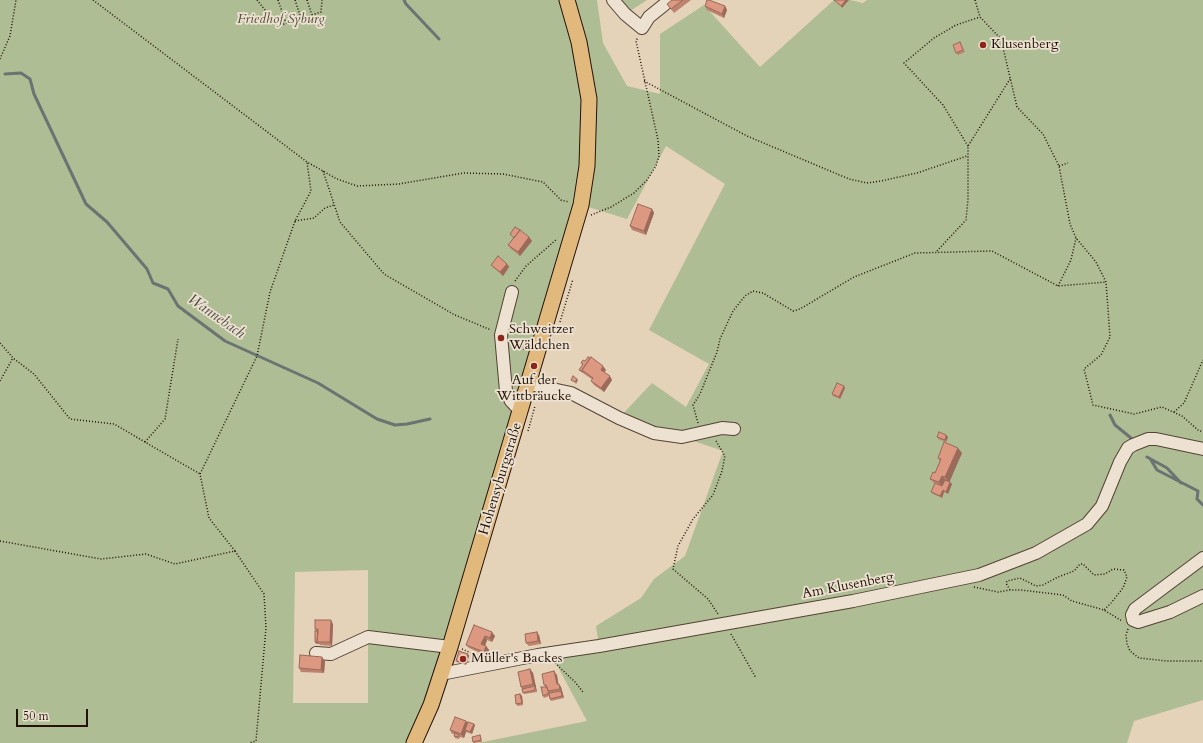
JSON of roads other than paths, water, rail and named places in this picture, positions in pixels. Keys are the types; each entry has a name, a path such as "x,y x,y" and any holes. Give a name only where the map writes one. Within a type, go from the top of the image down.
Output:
{"main road":[{"name":"Hohensyburgstraße","path":"414,743 451,645 578,218 587,166 589,99 579,42 567,0"}],"street":[{"path":"613,0 625,14 642,28 649,17 670,0"},
{"path":"512,292 501,335 506,391 511,401 521,412"},
{"path":"529,384 571,393 619,418 654,433 682,437 722,428 734,429"},
{"name":"Am Klusenberg","path":"441,674 853,602 960,580 1010,564 1059,541 1087,524 1102,506 1125,452 1138,442 1156,439 1203,449"},
{"path":"1203,558 1135,610 1132,615 1131,623 1170,612 1203,596"},
{"path":"316,653 331,654 368,637 451,645"}],"waterway":[{"path":"404,0 439,39"},
{"name":"Wannebach","path":"5,74 21,73 30,79 34,94 86,204 107,222 147,269 153,283 168,289 178,306 225,341 318,383 377,419 395,425 430,419"},
{"path":"1110,415 1115,425 1131,438"},
{"path":"1147,457 1167,468 1181,483"},
{"path":"1151,460 1157,470 1198,491 1197,499 1203,505"}],"place":[{"name":"Klusenberg","path":"983,45"},
{"name":"Schweitzer Wäldchen","path":"501,338"},
{"name":"Auf der Wittbräucke","path":"534,366"},
{"name":"Müller's Backes","path":"463,659"}],"park label":[{"name":"Friedhof Syburg","path":"281,20"}]}
